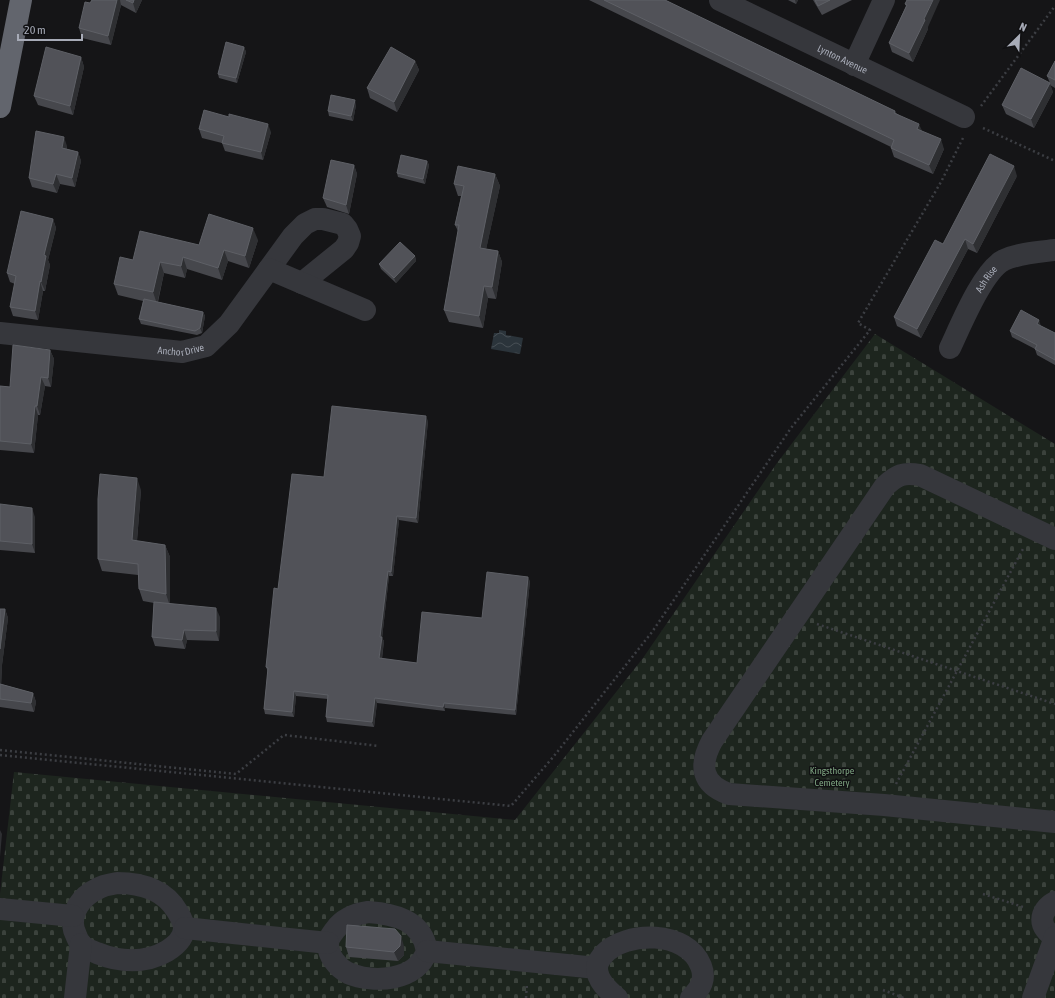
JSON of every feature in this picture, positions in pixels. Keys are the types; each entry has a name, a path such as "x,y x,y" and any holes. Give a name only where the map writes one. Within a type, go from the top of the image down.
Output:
{"highway":[{"path":"0,107 21,0"}],"street":[{"name":"Lynton Avenue","path":"720,0 968,118"},
{"path":"854,65 884,0"},
{"name":"Anchor Drive","path":"0,333 182,352 206,346 230,324 293,236 305,224 315,219 323,218 343,224 350,236 348,243 302,283"},
{"name":"Ash Rise","path":"950,348 982,283 991,269 1002,261 1018,255 1055,250"},
{"path":"269,269 365,310"},
{"path":"1055,539 920,474 900,474 892,479 885,486 712,742 706,752 703,763 704,771 708,780 721,791 729,794 884,805 1055,822"},
{"path":"75,998 81,944 73,925 72,916 82,900 98,888 117,883 128,883 149,887 167,898 173,904 183,921 184,928 182,936 177,943 161,954 143,959 118,959 101,955 81,944"},
{"path":"0,908 72,916"},
{"path":"1033,998 1055,937 1046,930 1042,920 1049,908"},
{"path":"368,912 381,913 393,915 409,923 423,938 427,951 422,962 410,972 394,978 372,978 347,973 333,959 328,943 338,925 346,919 357,914 368,912"},
{"path":"184,928 328,943"},
{"path":"617,998 605,987 598,974 598,962 606,952 616,946 628,941 645,937 673,941 682,945 691,951 700,962 704,976 698,991 691,998"},
{"path":"427,951 597,968"}],"path":[{"path":"0,755 511,806 554,756 652,632 791,428 870,330 858,323 941,182 968,118 995,86 1055,6"},
{"path":"968,118 976,122 978,126 1055,161"},
{"path":"884,805 1034,529"},
{"path":"796,617 1055,704"},
{"path":"0,750 236,774 284,735 379,746"},
{"path":"984,894 1049,908"},
{"path":"883,990 904,998"}],"green space":[{"name":"Kingsthorpe Cemetery","path":"875,334 1055,444 1055,998 0,998 0,894 14,772 515,820 643,658 777,463"}],"water":[{"path":"499,330 506,331 506,335 523,338 520,354 491,349 494,333 499,333"}],"building":[{"path":"92,0 117,0 108,36 79,28 85,2 90,3"},
{"path":"126,0 134,0 133,3"},
{"path":"604,0 665,0 895,111 894,113 919,124 917,129 941,139 929,165 891,148 894,140"},
{"path":"815,0 830,0 818,6"},
{"path":"907,0 933,0 909,53 889,43 907,5 905,4"},
{"path":"226,42 244,47 236,78 218,74"},
{"path":"46,47 81,57 70,106 34,96"},
{"path":"391,47 415,61 394,102 367,88"},
{"path":"1055,61 1055,80 1047,76"},
{"path":"1021,68 1050,83 1031,119 1002,105"},
{"path":"331,95 355,100 351,116 328,111"},
{"path":"204,110 229,117 229,114 268,124 261,152 222,143 224,136 199,129"},
{"path":"36,131 64,137 62,148 78,152 72,178 56,174 53,184 29,178"},
{"path":"990,154 1014,166 973,244 965,239 917,329 894,317 935,240 943,244"},
{"path":"401,155 427,161 423,179 397,173"},
{"path":"331,160 354,165 346,205 323,198"},
{"path":"458,166 495,174 480,248 498,251 492,287 484,286 479,316 444,310 459,225 455,225 464,186 454,184"},
{"path":"21,211 53,219 44,255 46,256 35,311 10,307 16,276 7,273"},
{"path":"209,214 253,228 245,256 224,250 218,268 183,257 181,266 160,262 153,292 114,284 120,257 133,260 140,231 199,245"},
{"path":"400,242 415,256 394,278 379,264"},
{"path":"144,299 203,312 200,328 195,331 139,319"},
{"path":"1021,310 1039,320 1037,324 1055,333 1055,360 1035,349 1037,345 1010,331"},
{"path":"13,345 50,350 48,378 41,377 37,406 35,406 31,444 0,441 0,386 10,387"},
{"path":"332,406 426,416 416,518 397,516 391,572 388,571 379,658 417,663 422,612 482,618 487,572 528,577 515,710 444,703 443,707 375,698 372,722 326,717 328,695 294,691 292,712 264,709 268,668 266,667 274,588 278,589 292,474 324,477"},
{"path":"100,474 137,478 132,540 165,545 166,594 139,589 138,564 98,559 98,499"},
{"path":"0,504 32,508 32,544 0,541"},
{"path":"154,602 216,608 216,631 184,630 182,640 152,637"},
{"path":"0,609 5,609 0,649"},
{"path":"0,684 33,693 31,703 0,699"},
{"path":"347,925 395,929 401,936 400,946 394,952 346,947"}]}
